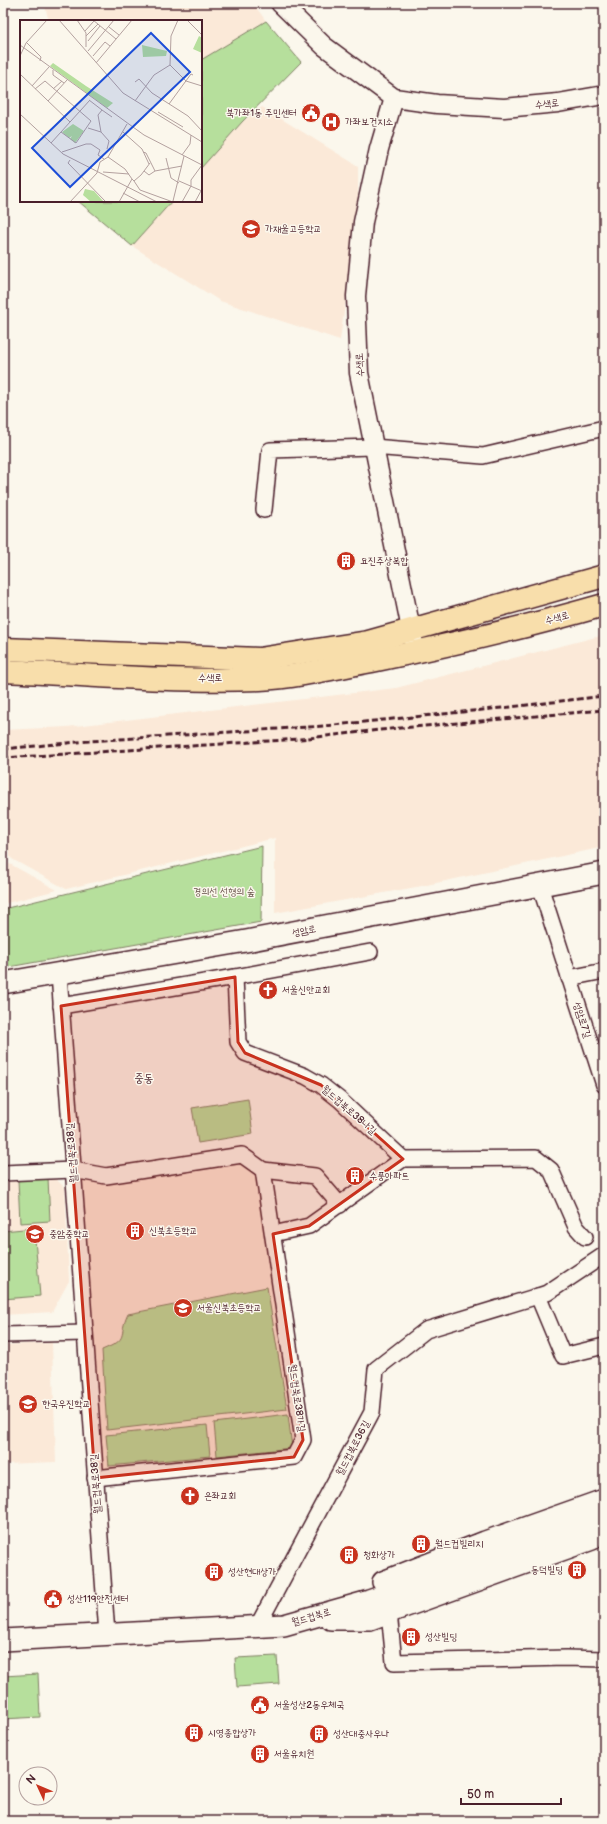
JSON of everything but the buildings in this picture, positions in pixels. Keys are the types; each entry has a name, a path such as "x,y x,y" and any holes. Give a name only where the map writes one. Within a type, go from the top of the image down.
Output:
{"main road":[{"name":"수색로","path":"3,671 179,678 261,679 343,667 604,576"},
{"name":"수색로","path":"3,649 259,659 368,642 414,642 553,619 604,605"},
{"name":"성암로","path":"3,983 233,944 604,873"},
{"path":"304,1619 378,1584 485,1542 604,1500"},
{"name":"월드컵북로","path":"3,1640 284,1625 369,1601 604,1519"},
{"path":"304,1619 370,1619 604,1534"}],"street":[{"name":"수색로","path":"280,3 324,46 394,98 437,104 504,108 558,103 604,96"},
{"name":"수색로","path":"394,98 379,149 363,222 356,296 359,373 414,642"},
{"path":"264,510 270,450 374,447 483,456 604,428"},
{"name":"성암로7길","path":"540,886 604,1085"},
{"path":"61,1006 235,977 370,952"},
{"path":"569,978 604,971"},
{"name":"월드컵북로38길","path":"59,974 107,1634"},
{"name":"월드컵북로38나길","path":"235,977 238,1042 246,1053 304,1076 321,1085 340,1100 403,1159"},
{"path":"3,1173 73,1170 106,1176 242,1155 263,1170 315,1176 340,1205"},
{"path":"273,1234 309,1226 403,1159 536,1158 551,1170 576,1227 586,1237"},
{"name":"월드컵북로38가길","path":"95,1478 294,1456 303,1440 263,1170"},
{"name":"월드컵북로36길","path":"257,1627 372,1412 376,1369 426,1330 538,1296 547,1292 604,1256"},
{"path":"538,1296 563,1356 604,1346"},
{"path":"3,1335 85,1333"},
{"path":"389,1612 394,1662 566,1658 604,1659"}],"highlighted area":[{"path":"235,977 238,1042 245,1053 321,1085 403,1159 309,1226 273,1234 303,1440 294,1457 95,1478 61,1006"}],"shaded area":[{"path":"44,3 253,3 266,21 202,59 202,20 49,20"},
{"name":"가재울고등학교","path":"262,107 358,166 358,212 340,340 220,301 132,246 171,202 202,202 202,167 242,122"},
{"path":"604,635 604,847 427,885 275,913 275,838 66,889 12,859 3,849 3,730 67,727 396,688"},
{"path":"3,857 8,863 57,890 3,904"},
{"name":"서울신북초등학교","path":"242,1155 263,1170 303,1440 294,1457 95,1478 73,1170 106,1176"},
{"name":"중암중학교","path":"55,1178 65,1188 69,1281 52,1312 3,1315 3,1180"},
{"name":"한국우진학교","path":"52,1343 56,1462 3,1464 3,1345"}],"green space":[{"path":"266,21 301,62 242,122 202,167 202,59"},
{"path":"79,202 171,202 132,246"},
{"name":"경의선 선형의 숲","path":"262,846 261,922 3,968 3,909"},
{"path":"248,1099 253,1134 198,1143 192,1108"},
{"path":"48,1178 50,1221 20,1223 18,1180"},
{"path":"34,1228 40,1296 3,1299 3,1231"},
{"path":"267,1287 287,1409 107,1430 102,1350 117,1343 120,1339 128,1314"},
{"path":"288,1414 292,1448 217,1456 214,1423"},
{"path":"207,1425 210,1456 109,1466 106,1435"},
{"path":"277,1656 279,1684 237,1687 235,1658"},
{"path":"38,1674 40,1717 3,1719 3,1676"}],"railway":[{"path":"3,749 89,741 324,726 604,696"},
{"path":"3,758 300,739 379,730 604,710"}],"place":[{"name":"북가좌1동 주민센터","path":"311,113"},
{"name":"가좌보건지소","path":"331,122"},
{"name":"가재울고등학교","path":"251,229"},
{"name":"요진주상복합","path":"346,561"},
{"name":"서울신안교회","path":"268,990"},
{"name":"수풍아파트","path":"355,1176"},
{"name":"신북초등학교","path":"135,1231"},
{"name":"중암중학교","path":"35,1234"},
{"name":"서울신북초등학교","path":"183,1308"},
{"name":"한국우진학교","path":"28,1404"},
{"name":"은좌교회","path":"190,1496"},
{"name":"월드컵빌리지","path":"421,1544"},
{"name":"청화상가","path":"349,1555"},
{"name":"동덕빌딩","path":"577,1570"},
{"name":"성산현대상가","path":"214,1572"},
{"name":"성산119안전센터","path":"53,1599"},
{"name":"성산빌딩","path":"411,1637"},
{"name":"서울성산2동우체국","path":"260,1705"},
{"name":"시영종합상가","path":"194,1733"},
{"name":"성산대중사우나","path":"319,1734"},
{"name":"서울유치원","path":"260,1754"}],"district":[{"name":"중동","path":"144,1078"}]}
